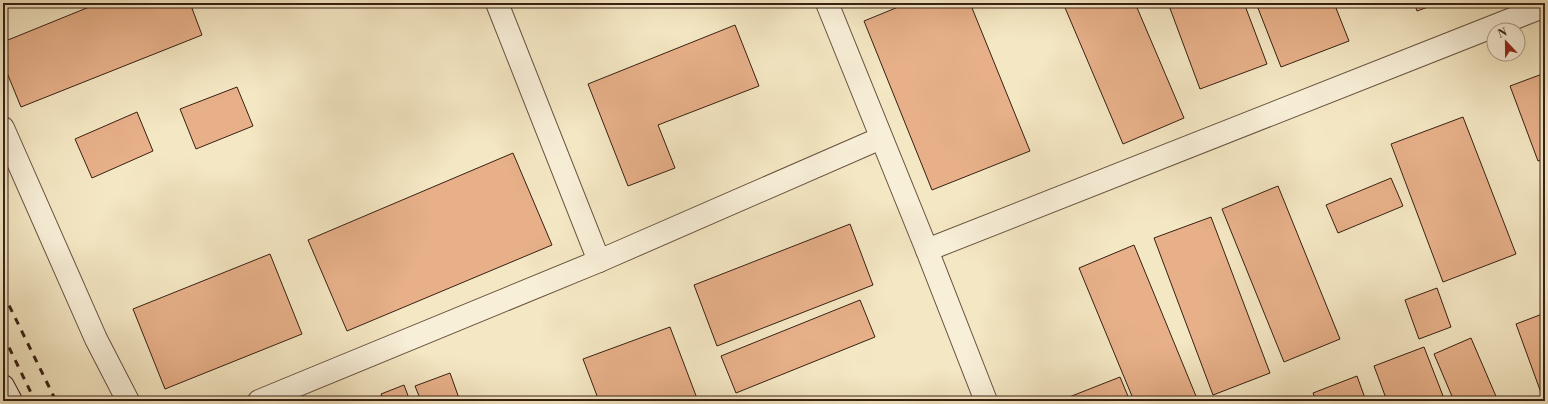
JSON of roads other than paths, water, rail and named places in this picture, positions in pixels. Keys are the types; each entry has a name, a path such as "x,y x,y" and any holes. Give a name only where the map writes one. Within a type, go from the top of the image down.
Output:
{"street":[{"path":"497,3 599,261"},
{"path":"827,3 927,250 986,401"},
{"path":"927,250 1545,6"},
{"path":"3,128 96,339 128,401"},
{"path":"259,401 599,261 881,138"},
{"path":"3,386 11,401"}],"railway":[{"path":"3,293 56,401"},
{"path":"3,335 35,401"}]}
